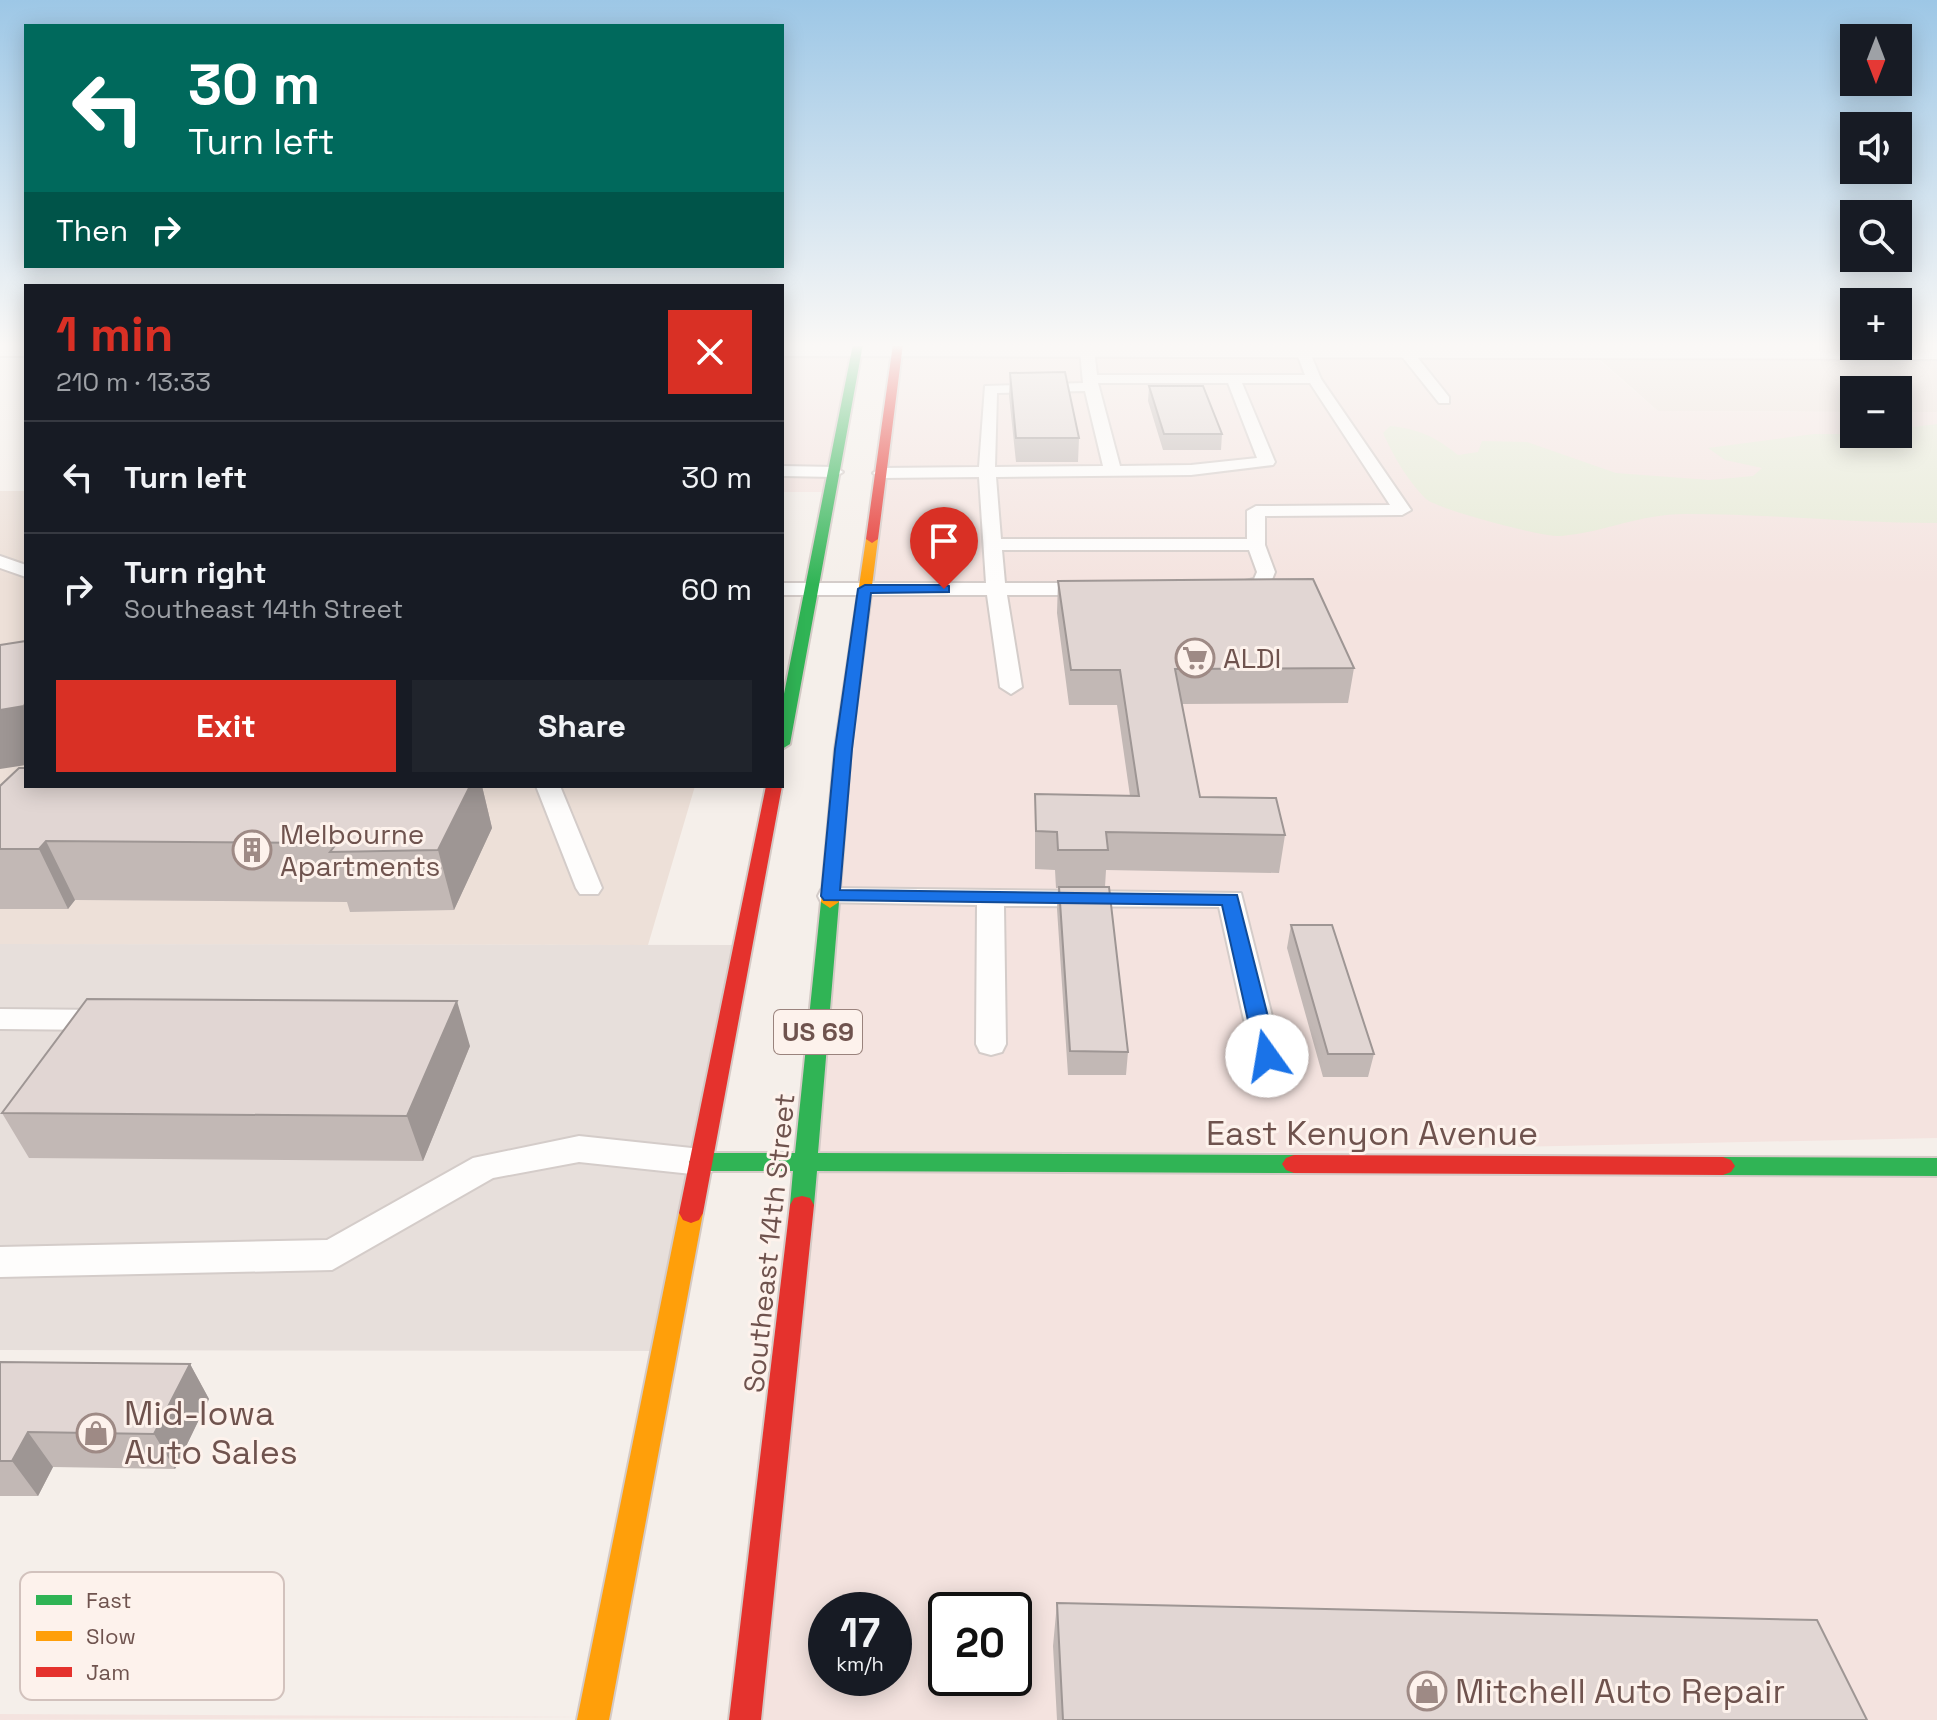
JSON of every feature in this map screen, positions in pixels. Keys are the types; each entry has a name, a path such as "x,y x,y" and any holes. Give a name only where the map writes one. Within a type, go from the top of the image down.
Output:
{"main road":[{"path":"784,734 844,424"},
{"name":"Southeast 14th Street","path":"745,1720 807,1162 843,749 888,424"},
{"path":"593,1720 774,788"},
{"name":"East Kenyon Avenue","path":"701,1162 1937,1167"}],"lane":[{"path":"989,424 987,472 996,589 1011,687"},
{"path":"1101,424 1113,471"},
{"path":"881,473 1191,470 1267,462 1252,424"},
{"path":"1214,589 1245,589 1262,583 1266,572 1256,545 1256,511 1402,510 1344,424"},
{"path":"784,471 835,472"},
{"path":"993,544 1256,545"},
{"path":"0,562 24,570"},
{"path":"784,589 1105,589"},
{"path":"549,788 589,888"},
{"path":"831,896 1231,899 1267,1056"},
{"path":"990,897 991,1044"},
{"path":"0,1019 139,1020"},
{"path":"0,1262 332,1255 485,1167 579,1149 701,1162"}],"shaded area":[{"path":"784,424 843,424 831,492 784,492"},
{"path":"889,424 1840,424 1840,448 1912,448 1912,424 1937,424 1937,1138 854,1161 1937,1167 1937,1720 745,1720"},
{"path":"0,491 24,491 24,788 694,788 648,945 0,944"},
{"path":"0,944 743,945 665,1351 0,1350"},
{"path":"0,1714 594,1717 0,1720"}],"green space":[{"path":"1937,424 1937,523 1686,514 1653,517 1561,536 1551,535 1491,522 1434,504 1413,484 1383,433 1390,426 1410,429 1442,443 1458,455 1478,452 1482,441 1527,442 1616,473 1710,480 1753,476 1762,468 1725,460 1708,448 1814,434 1840,434 1840,448 1912,448 1912,427"}],"building":[{"path":"1015,424 1076,424 1079,438 1016,438"},
{"path":"1161,424 1218,424 1222,434 1164,434"},
{"path":"1313,579 1354,668 1175,669 1200,797 1276,798 1285,835 1106,832 1108,850 1058,850 1057,832 1036,831 1035,794 1139,796 1120,670 1071,670 1058,581"},
{"path":"24,641 24,706 0,710 0,645"},
{"path":"19,768 24,768 24,788 469,788 438,850 330,852 337,843 46,841 39,849 0,849 0,786"},
{"path":"1059,887 1109,887 1128,1052 1070,1051"},
{"path":"1291,925 1332,925 1374,1054 1328,1054"},
{"path":"87,999 457,1001 407,1116 2,1113"},
{"path":"0,1362 190,1364 154,1434 28,1432 12,1461 0,1461"},
{"path":"1057,1603 1817,1620 1867,1720 1063,1720"}],"traffic: fast":[{"path":"784,733 843,424"},
{"path":"802,1205 830,902"},
{"path":"701,1162 1294,1164"},
{"path":"1723,1166 1937,1167"}],"traffic: slow":[{"path":"830,902 843,749 872,539"},
{"path":"593,1720 691,1213"}],"traffic: jam":[{"path":"872,539 887,424"},
{"path":"691,1213 774,788"},
{"path":"1294,1164 1723,1166"},
{"path":"745,1720 802,1205"}],"place":[{"name":"ALDI","path":"1195,658"},
{"name":"Melbourne Apartments","path":"252,850"},
{"name":"Mid-Iowa Auto Sales","path":"96,1433"},
{"name":"Mitchell Auto Repair","path":"1427,1691"}],"route":[{"path":"944,589 865,589 843,749 831,896 1231,899 1267,1056"}]}
